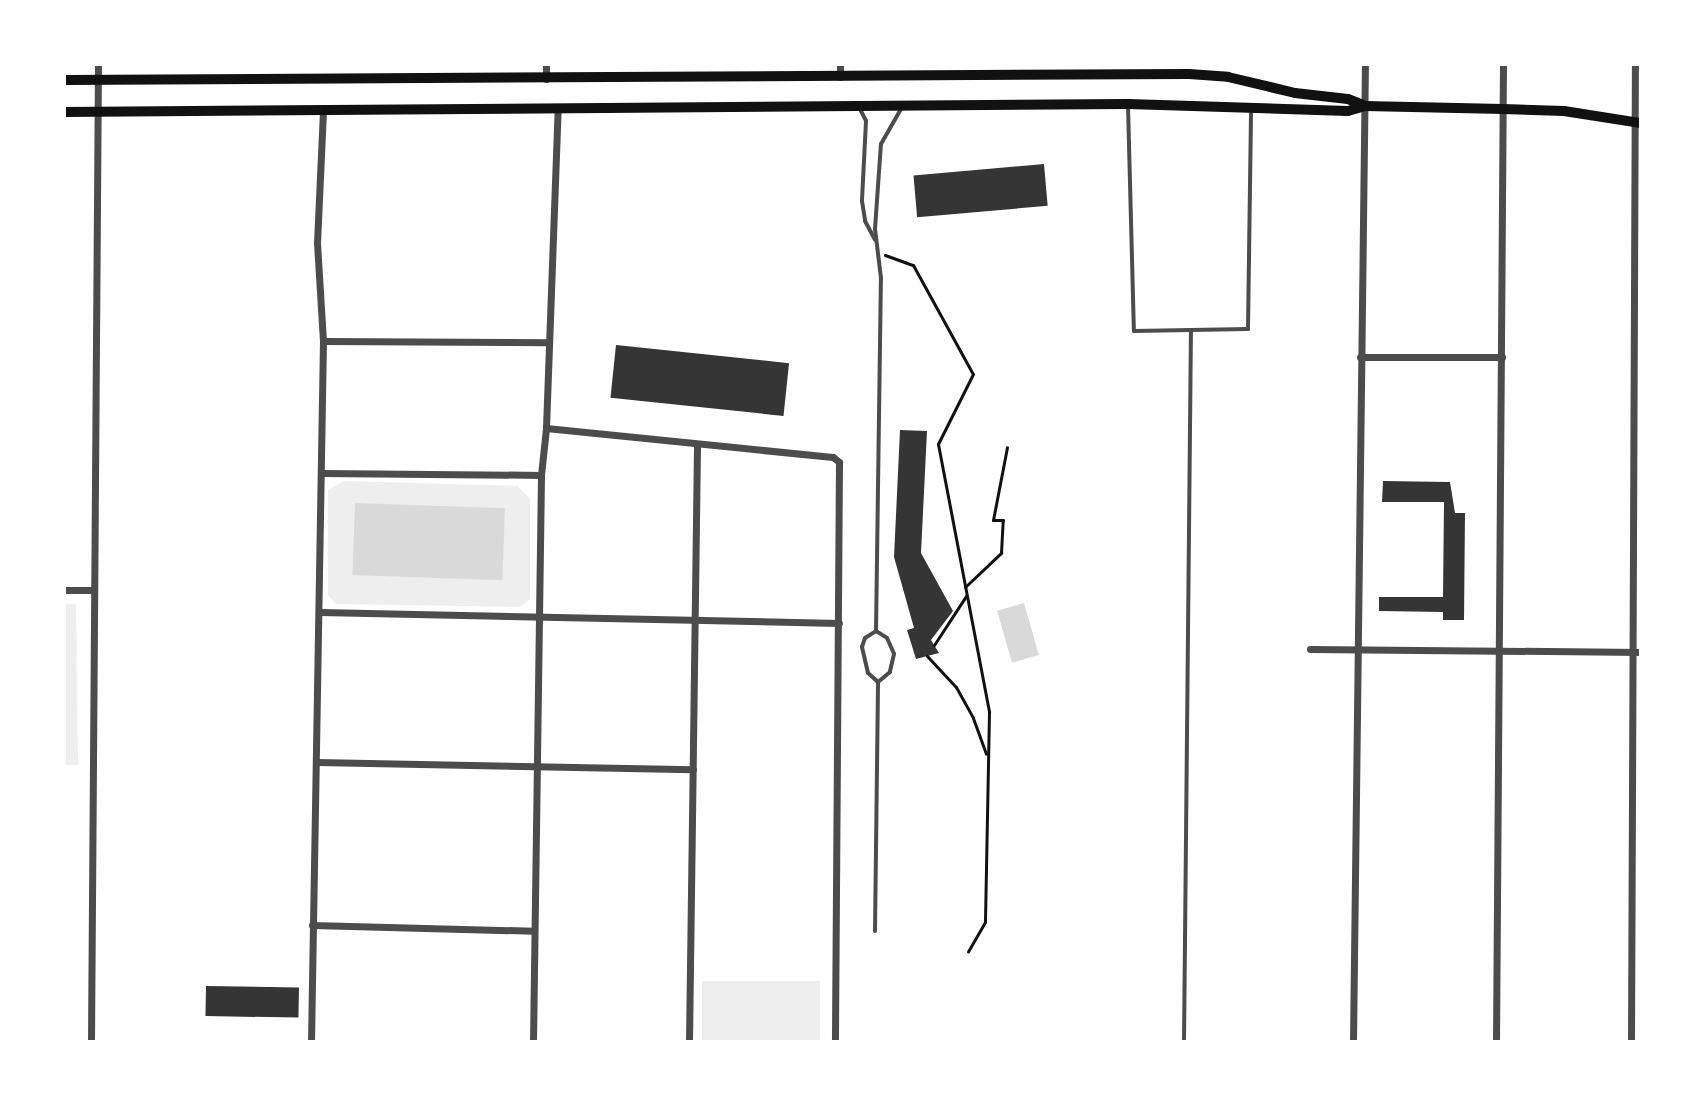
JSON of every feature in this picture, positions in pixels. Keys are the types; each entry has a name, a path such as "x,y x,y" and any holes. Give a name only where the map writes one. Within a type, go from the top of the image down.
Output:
{"main road":[{"path":"64,80 840,77 1088,69 1228,77 1295,93 1348,99 1365,106"},
{"path":"64,112 1128,104 1348,111 1365,106 1564,111 1638,122"}],"street":[{"path":"91,1042 98,64"},
{"path":"546,64 546,79"},
{"path":"840,64 840,77"},
{"path":"1353,1042 1365,64"},
{"path":"1496,1042 1503,64"},
{"path":"1631,1042 1638,652 1638,122 1635,64"},
{"path":"533,1042 541,475 546,428 558,108"},
{"path":"311,1042 323,341 317,243 323,110"},
{"path":"323,341 547,342"},
{"path":"1360,357 1502,357"},
{"path":"546,428 833,457 839,462 835,1042"},
{"path":"689,1042 697,444"},
{"path":"322,473 541,475"},
{"path":"64,590 94,590"},
{"path":"320,612 839,623"},
{"path":"1310,649 1638,652"},
{"path":"317,762 693,769"},
{"path":"312,925 534,931"},
{"path":"1631,1030 1641,1030"}],"lane":[{"path":"1128,104 1134,331 1248,329 1251,108"},
{"path":"858,107 866,121 862,201 865,221 875,240 881,278 876,631"},
{"path":"875,240 881,170 879,150 902,107"},
{"path":"1184,1042 1191,330"},
{"path":"875,931 878,682 868,673 862,647 865,638 876,631"},
{"path":"876,631 887,638 894,654 890,672 878,682"}],"path":[{"path":"878,253 899,257 913,265 973,374 938,444 989,712 985,922 968,951"},
{"path":"965,587 1001,553 1003,520 993,520 1007,447"},
{"path":"934,645 966,596"},
{"path":"927,656 956,687 973,718 988,759"}],"shaded area":[{"path":"344,481 518,486 530,499 530,599 520,607 336,604 328,595 328,490"},
{"path":"355,503 505,508 502,580 352,575"},
{"path":"1024,603 1039,655 1012,663 997,611"},
{"path":"64,604 76,604 78,765 64,765"},
{"path":"702,981 820,981 820,1042 702,1042"}],"building":[{"path":"1044,164 1048,206 917,217 913,175"},
{"path":"616,345 789,363 784,416 610,398"},
{"path":"900,430 927,431 921,553 953,611 931,640 939,653 916,659 907,630 914,628 894,557"},
{"path":"1383,481 1450,482 1455,513 1465,513 1464,620 1443,620 1443,612 1379,611 1379,597 1443,597 1444,502 1382,502"},
{"path":"206,986 299,988 298,1018 205,1016"}]}
